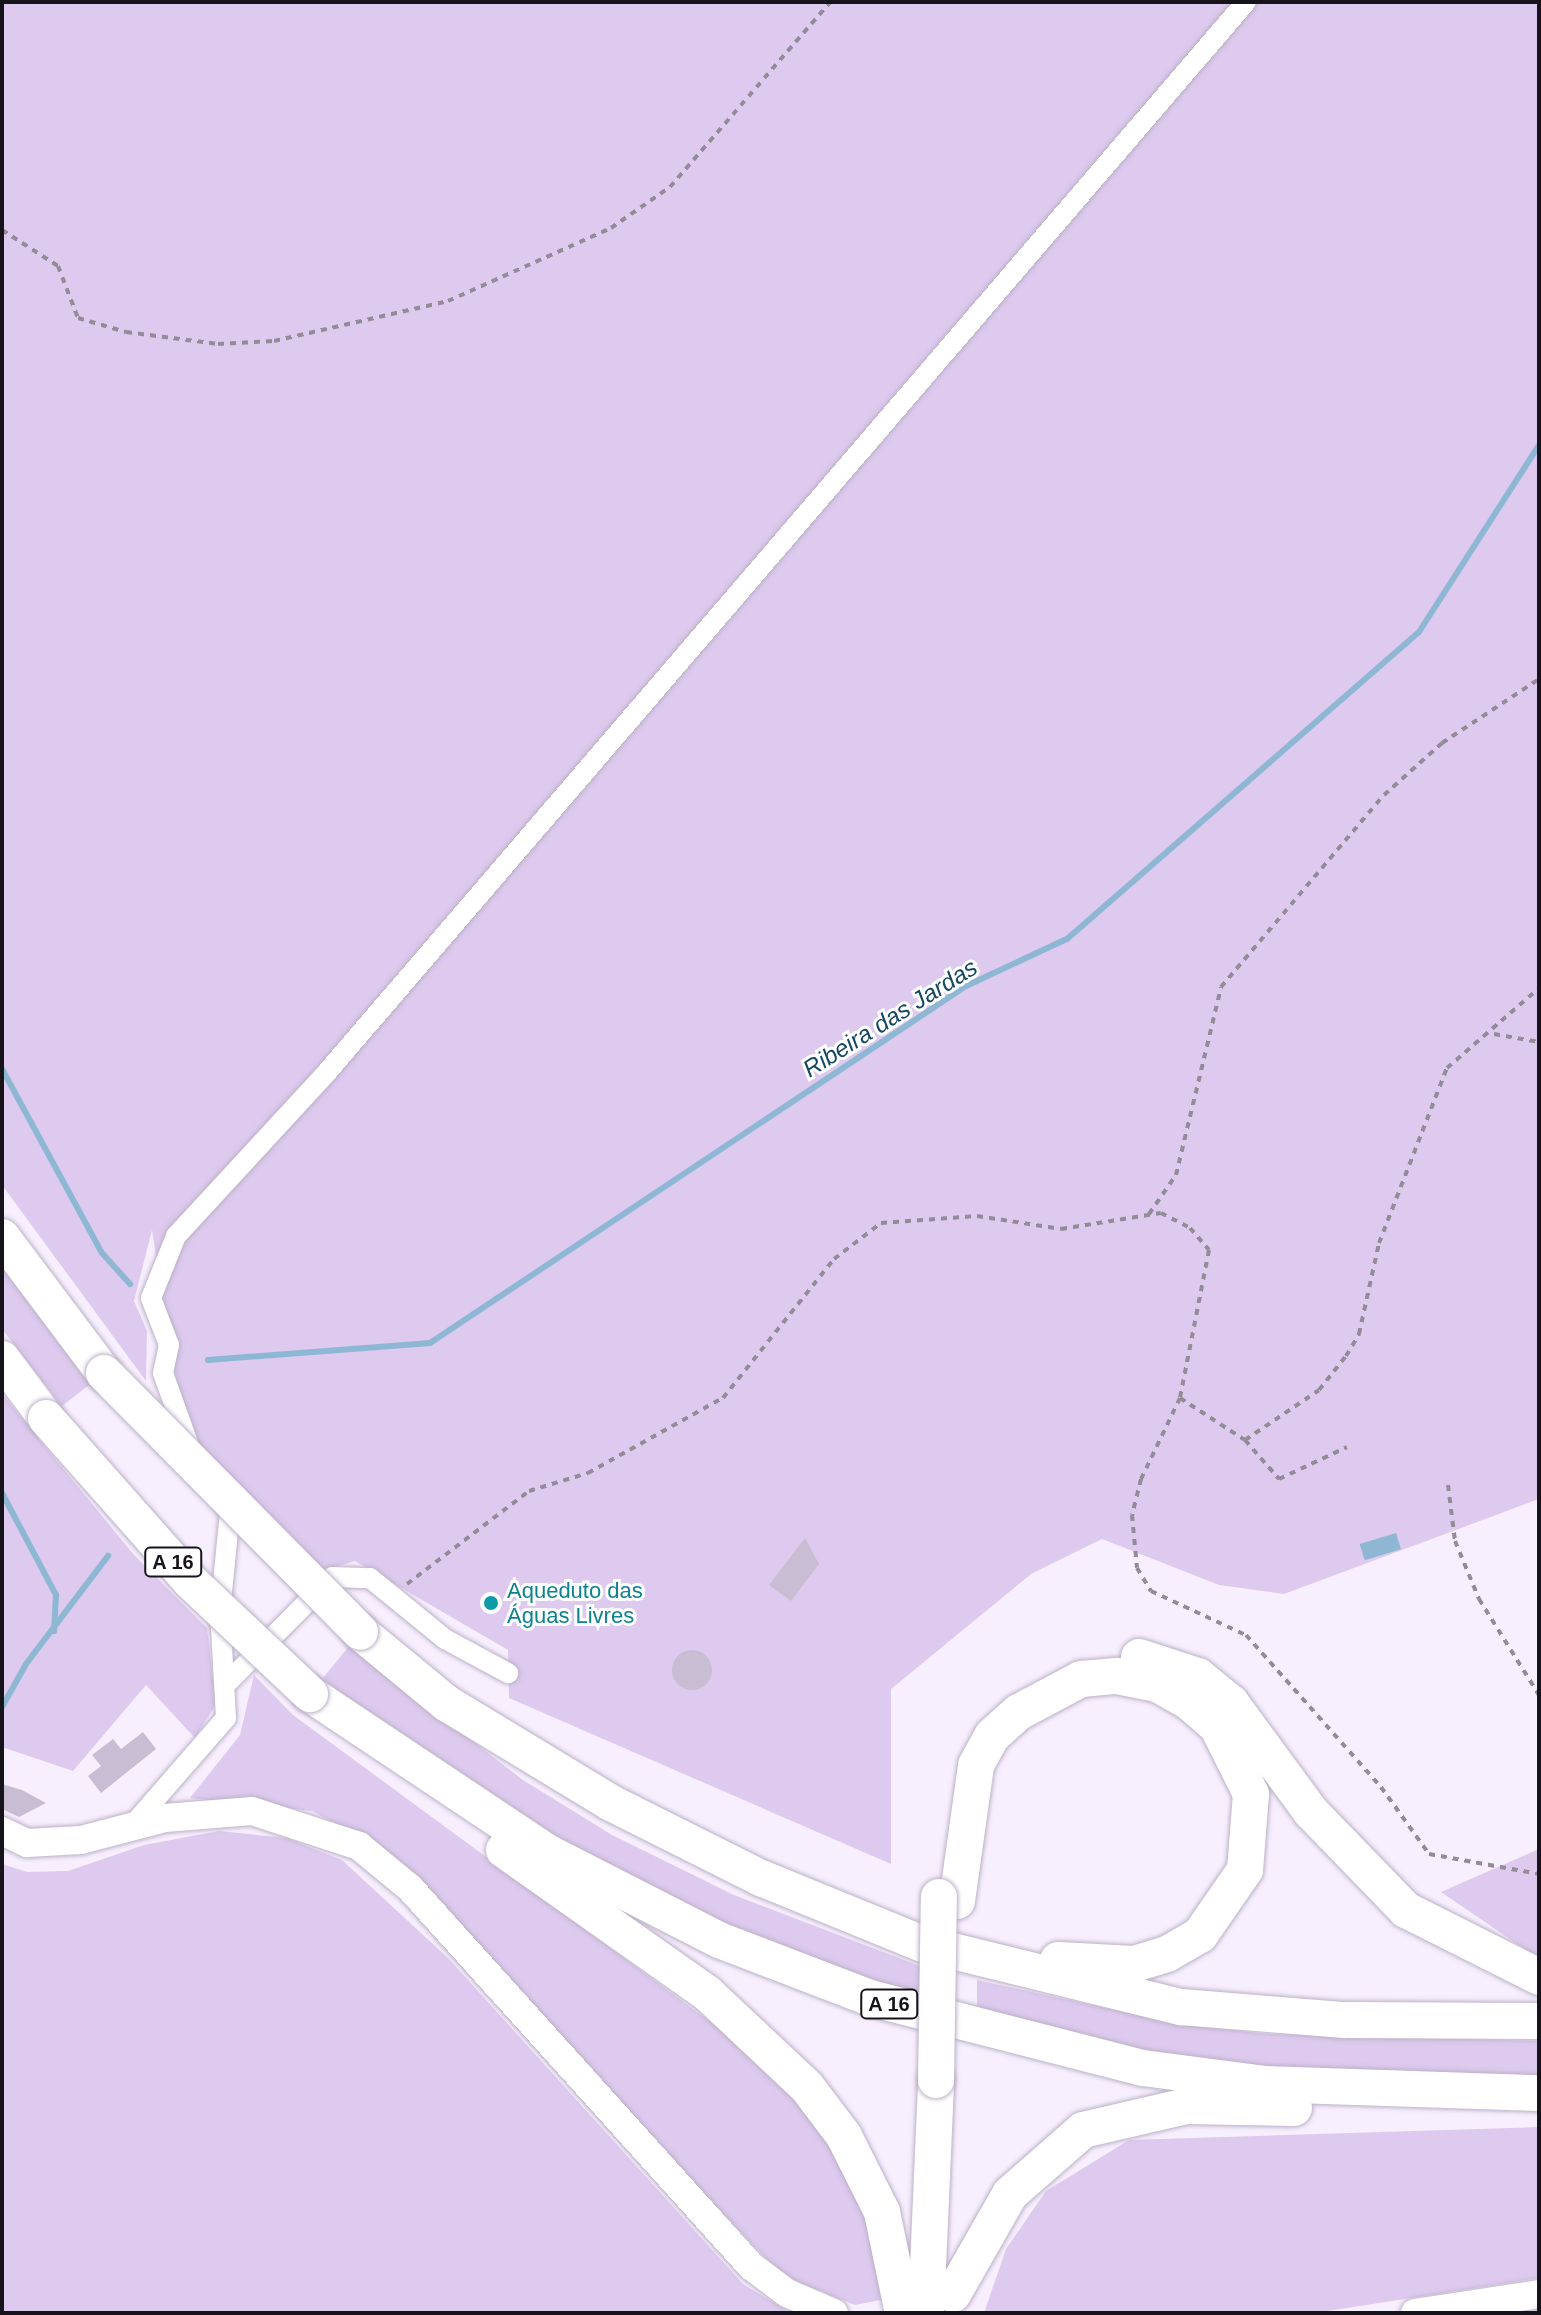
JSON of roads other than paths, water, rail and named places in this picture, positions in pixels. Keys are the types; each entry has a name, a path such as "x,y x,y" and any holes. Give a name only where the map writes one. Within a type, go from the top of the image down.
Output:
{"highway":[{"name":"A 16","path":"2,1237 104,1373 360,1632 446,1703 534,1759 748,1872 934,1947 1181,2007 1344,2020 1539,2021"},
{"name":"A 16","path":"2,1359 46,1418 190,1581 316,1699 350,1737 765,2042 844,2136 927,2304"},
{"name":"A 16","path":"927,2304 945,2081 948,1899 940,1816 952,1766 975,1722 1039,1669 1078,1655 1121,1654 1198,1676 1231,1703 1358,1867 1406,1910 1539,1977"},
{"name":"A 16","path":"862,1918 1073,1963 1134,1964 1167,1954 1200,1935 1245,1870 1251,1794 1236,1756 1217,1726 1157,1684 1117,1676 1048,1691 992,1736 976,1765 948,1899"},
{"name":"A 16","path":"316,1699 545,1851 719,1940 870,1998 1143,2068 1264,2084 1524,2094"},
{"name":"A 16","path":"927,2304 1010,2194 1083,2130 1186,2106 1412,2110 1524,2094"}],"main road":[{"path":"2,1831 27,1843 81,1840 132,1826 252,1811 359,1846 410,1888 751,2266 787,2293 834,2313"},
{"path":"1415,2313 1539,2294"}],"street":[{"path":"132,1826 226,1718 229,1681 220,1612 230,1512 193,1455 163,1373 169,1345 151,1298 176,1236 328,1071 1246,2"},
{"path":"229,1681 332,1577 370,1578 394,1594 445,1639 508,1673"}],"water":[{"path":"1396,1533 1401,1549 1365,1560 1360,1544"}],"waterway":[{"name":"Ribeira das Jardas","path":"208,1360 430,1343 966,986 1067,939 1419,632 1539,445"},
{"path":"2,1069 102,1253 130,1284"},
{"path":"2,1493 56,1595 54,1631"},
{"name":"Ribeira das Jardas","path":"2,1707 26,1664 108,1556"}],"place":[{"name":"Aqueduto das Águas Livres","path":"491,1603"}]}
